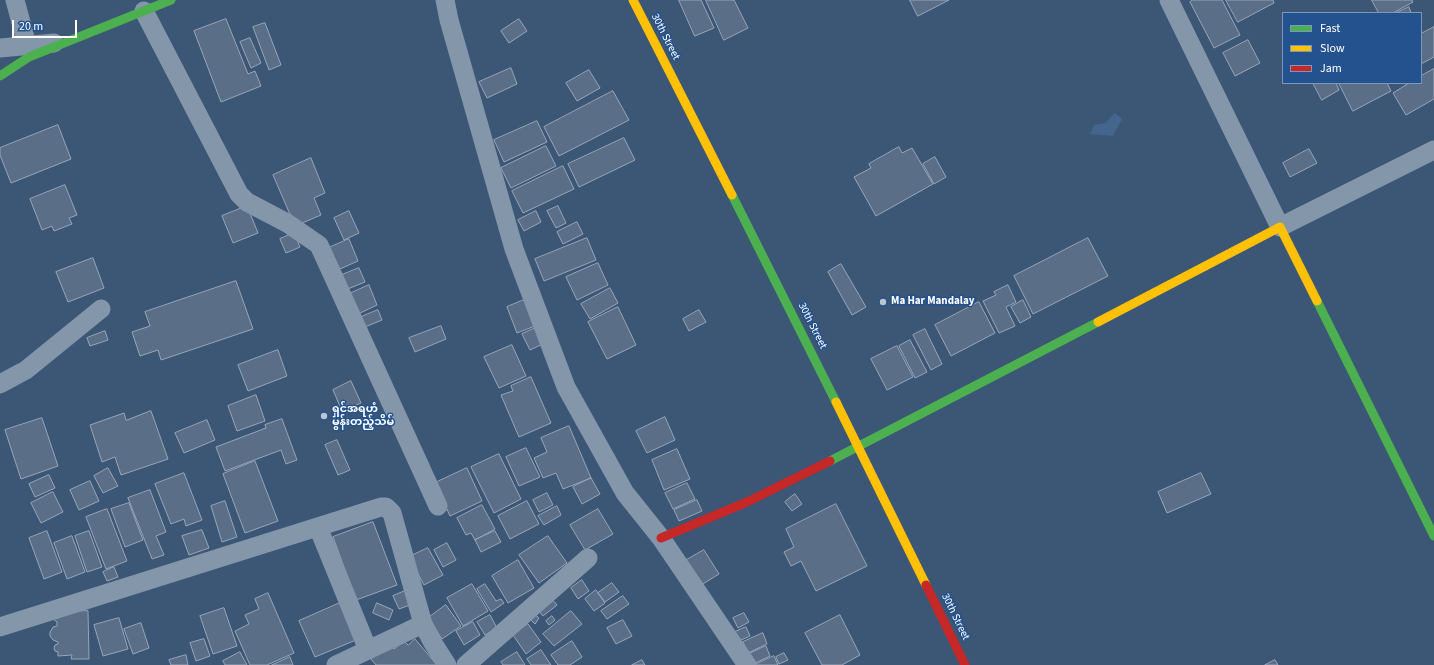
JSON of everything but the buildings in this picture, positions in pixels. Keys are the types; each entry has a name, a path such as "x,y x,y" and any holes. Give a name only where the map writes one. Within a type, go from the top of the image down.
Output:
{"street":[{"path":"15,0 27,45"},
{"path":"445,0 450,27 514,249 566,387 625,493 661,538 747,665"},
{"name":"30th Street","path":"633,0 819,368 965,665"},
{"path":"1169,0 1434,536"},
{"path":"0,76 29,57 166,1"},
{"path":"144,10 239,194 247,202 287,223 319,245 438,506"},
{"path":"0,48 68,41"},
{"path":"661,538 754,498 807,473 1280,227 1434,150"},
{"path":"0,384 26,370 102,309"},
{"path":"0,627 381,507 386,508 392,513 423,624 447,665"},
{"path":"318,527 368,650"},
{"path":"466,665 588,558"},
{"path":"336,665 423,624"}],"water":[{"path":"1115,113 1122,119 1113,136 1090,134 1094,125 1105,123"}],"traffic: fast":[{"path":"0,76 29,57 171,0"},
{"path":"732,195 836,402"},
{"path":"1317,301 1434,536"},
{"path":"830,461 1098,322"}],"traffic: slow":[{"path":"633,0 732,195"},
{"path":"1098,322 1280,227 1317,301"},
{"path":"836,402 926,585"}],"traffic: jam":[{"path":"661,538 747,502 830,461"},
{"path":"926,585 965,665"}],"place":[{"name":"Ma Har Mandalay","path":"883,302"},
{"name":"ရှင်အရဟံ မွန်းတည့်သိမ်","path":"324,416"}]}
